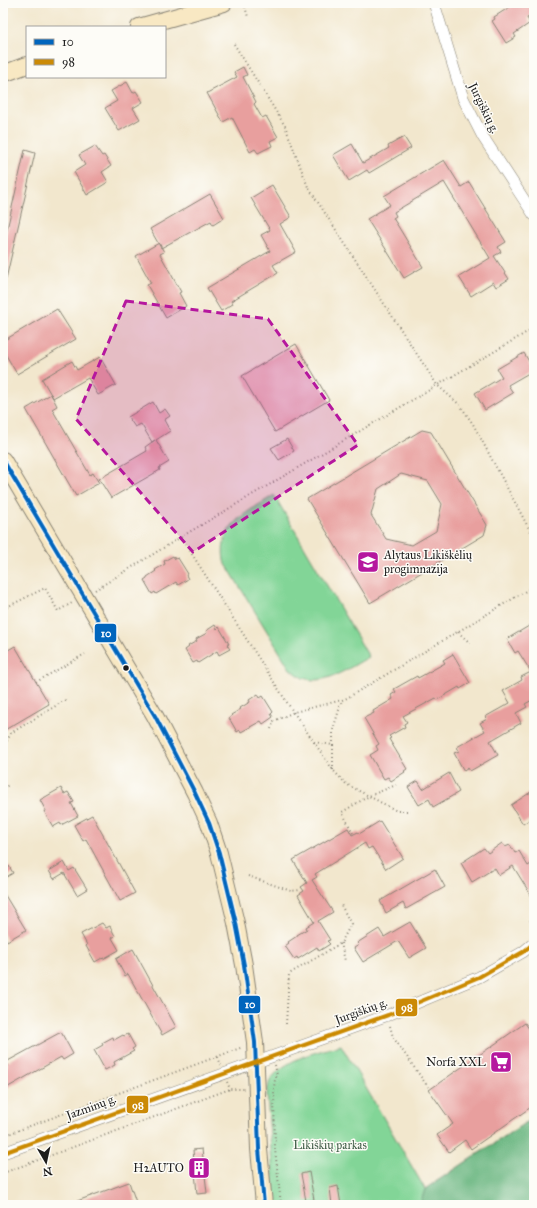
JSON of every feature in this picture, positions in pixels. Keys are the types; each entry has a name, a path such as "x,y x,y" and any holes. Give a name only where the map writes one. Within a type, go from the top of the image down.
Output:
{"street":[{"path":"143,26 224,3"},
{"name":"Jurgiškių g.","path":"434,3 463,98 483,137 534,215"},
{"path":"3,74 26,65"},
{"path":"3,460 155,716 209,823 219,853 236,923 244,964 255,1042 258,1149 264,1205"},
{"name":"Jurgiškių g.","path":"256,1062 388,1015 479,977 523,952 534,943"},
{"name":"Jazminų g.","path":"3,1153 256,1062"}],"path":[{"path":"140,7 154,3"},
{"path":"244,3 248,17"},
{"path":"234,44 285,126 308,187 437,385 460,405 473,424 534,538"},
{"path":"3,609 45,588 58,610 84,596 534,328"},
{"path":"181,537 333,770 346,784 397,811 411,811"},
{"path":"271,729 274,721 294,712 342,700 534,586"},
{"path":"458,632 470,644"},
{"path":"36,682 85,654"},
{"path":"3,748 11,732 67,699"},
{"path":"333,770 333,730 342,700"},
{"path":"314,742 333,745"},
{"path":"3,788 9,785"},
{"path":"353,833 342,812 369,796 396,785"},
{"path":"248,876 291,892 300,890"},
{"path":"286,1024 289,974 341,943 351,924 341,905"},
{"path":"530,920 534,925"},
{"path":"341,943 345,961"},
{"path":"388,1015 393,1037 428,1087"},
{"path":"3,1136 218,1057 230,1090"},
{"path":"275,1079 275,1149 281,1205"},
{"path":"3,1173 230,1090 274,1088"}],"highlighted area":[{"path":"126,301 268,319 358,445 193,552 76,419"}],"green space":[{"path":"274,495 369,657 329,678 312,680 303,678 290,669 224,561 223,548 225,537 230,528 245,514"},
{"name":"Likiškių parkas","path":"341,1045 425,1189 534,1117 534,1205 275,1205 267,1094 269,1082 277,1072 294,1061 313,1053"},
{"path":"534,1117 534,1205 420,1205 425,1189"}],"building":[{"path":"516,3 534,3 534,14 527,18 530,23 514,34 516,37 506,43 492,21 495,19 494,17"},
{"path":"243,67 247,75 243,77 256,102 254,104 262,118 266,116 278,137 270,141 272,146 258,153 255,149 250,152 232,117 223,122 207,93 237,77 234,72"},
{"path":"127,82 133,93 136,91 143,102 133,108 140,119 119,131 105,108 117,101 111,91"},
{"path":"404,137 411,148 369,173 367,170 349,181 333,155 352,144 363,163 389,148 388,146"},
{"path":"95,146 102,156 104,155 111,166 102,172 108,182 87,195 74,172 85,165 79,155"},
{"path":"25,150 35,153 6,279 3,279 3,247"},
{"path":"444,160 461,187 469,182 506,242 498,247 501,252 494,256 509,279 496,287 493,282 471,296 459,277 490,258 444,182 394,212 396,216 393,218 423,267 404,278 367,219 390,205 384,196"},
{"path":"272,185 291,217 280,224 296,252 273,265 278,273 231,301 233,304 221,311 207,288 270,251 261,235 270,230 251,198"},
{"path":"210,194 224,218 213,225 211,221 161,248 150,229"},
{"path":"159,243 164,252 160,254 181,292 179,293 186,306 166,318 147,285 151,283 136,256"},
{"path":"57,309 76,339 17,374 3,350 3,341"},
{"path":"296,344 329,400 275,432 242,376"},
{"path":"524,353 534,370 508,385 513,393 485,410 475,393 502,377 497,369"},
{"path":"100,357 116,385 98,395 88,378 53,398 42,379 72,361 77,370"},
{"path":"51,394 57,406 52,409 90,475 93,473 99,483 76,496 26,409"},
{"path":"153,402 159,413 165,409 170,416 164,420 170,431 156,440 169,462 159,468 160,470 111,498 99,479 147,451 145,447 155,440 152,442 141,424 135,427 128,417"},
{"path":"422,430 431,432 487,525 484,535 370,603 307,499","holes":["401,474 428,481 442,504 436,531 412,545 386,539 371,515 378,489"]},
{"path":"287,439 294,451 279,460 271,448"},
{"path":"173,556 175,559 178,558 188,574 186,575 188,579 178,585 176,582 156,594 155,592 152,594 144,580 156,571 155,570 165,564 164,561"},
{"path":"534,623 534,699 525,704 527,707 516,713 521,723 490,741 498,755 470,771 468,768 464,771 454,753 459,751 457,747 485,731 480,723 487,719 485,717 510,703 503,691 522,680 521,677 531,672 518,651 515,653 507,639"},
{"path":"215,625 217,629 219,627 229,644 227,645 230,649 219,655 217,651 198,663 197,661 193,663 185,650 189,647 188,646 197,641 196,639 207,633 206,631"},
{"path":"15,646 49,704 3,731 3,653"},
{"path":"453,654 470,683 460,689 459,687 437,700 436,698 403,716 407,722 404,724 405,727 389,736 391,738 389,739 407,769 391,781 388,777 384,779 370,755 378,750 376,746 379,744 364,718 374,713 373,711 393,699 391,695 396,692 394,689 445,663 443,660"},
{"path":"258,694 260,698 263,696 273,712 271,714 273,717 263,724 261,721 241,732 240,730 237,732 229,718"},
{"path":"449,773 459,792 433,807 429,799 419,805 408,787 418,781 423,789"},
{"path":"61,788 64,794 68,792 74,802 71,803 78,816 61,825 60,823 53,827 40,800"},
{"path":"534,790 534,817 523,824 511,805"},
{"path":"92,815 135,893 120,901 86,839 83,841 74,825"},
{"path":"380,821 403,858 386,869 372,847 368,849 365,843 315,874 317,877 312,880 333,912 318,921 330,940 327,941 330,944 319,951 317,947 298,959 297,957 294,959 285,946 297,935 307,929 306,927 314,922 298,895 304,891 301,887 307,883 293,860 348,828 352,835 358,832 359,834"},
{"path":"502,843 505,847 510,845 515,853 519,851 528,866 534,862 534,900 513,866 499,875 495,868 472,882 461,863 484,848 488,853"},
{"path":"64,862 69,871 74,868 87,889 77,895 64,873 54,879 49,871"},
{"path":"9,866 13,873 3,879 3,870"},
{"path":"435,869 445,887 406,909 403,903 386,913 380,901"},
{"path":"3,892 26,930 7,941 3,933"},
{"path":"410,922 426,948 409,958 398,941 363,962 354,948 359,945 357,943 379,929 384,937"},
{"path":"102,923 106,928 110,926 115,936 112,938 119,950 95,962 81,934"},
{"path":"133,949 176,1027 162,1035 128,974 125,976 116,959"},
{"name":"Norfa XXL","path":"525,1023 534,1036 534,1105 471,1149 465,1140 449,1152 437,1135 453,1124 429,1090"},
{"path":"61,1032 73,1054 63,1060 61,1057 3,1090 3,1068 8,1065 6,1062"},
{"path":"128,1034 135,1047 132,1049 134,1051 114,1062 115,1065 105,1070 94,1050 103,1045 102,1043 113,1037 114,1040"},
{"name":"H2AUTO","path":"202,1149 207,1193 197,1194 193,1150"},
{"path":"309,1172 314,1200 306,1201 301,1174"},
{"path":"129,1182 137,1205 69,1204"},
{"path":"338,1186 341,1205 332,1205 330,1188"}],"transit line":[{"name":"10","path":"3,460 155,716 209,823 219,853 236,923 244,965 255,1042 259,1149 264,1205"},
{"name":"98","path":"3,1153 388,1015 479,977 523,952 534,943"}],"place":[{"name":"Alytaus Likiškėlių progimnazija","path":"368,562"},
{"name":"Norfa XXL","path":"501,1062"},
{"name":"H2AUTO","path":"199,1168"}]}
